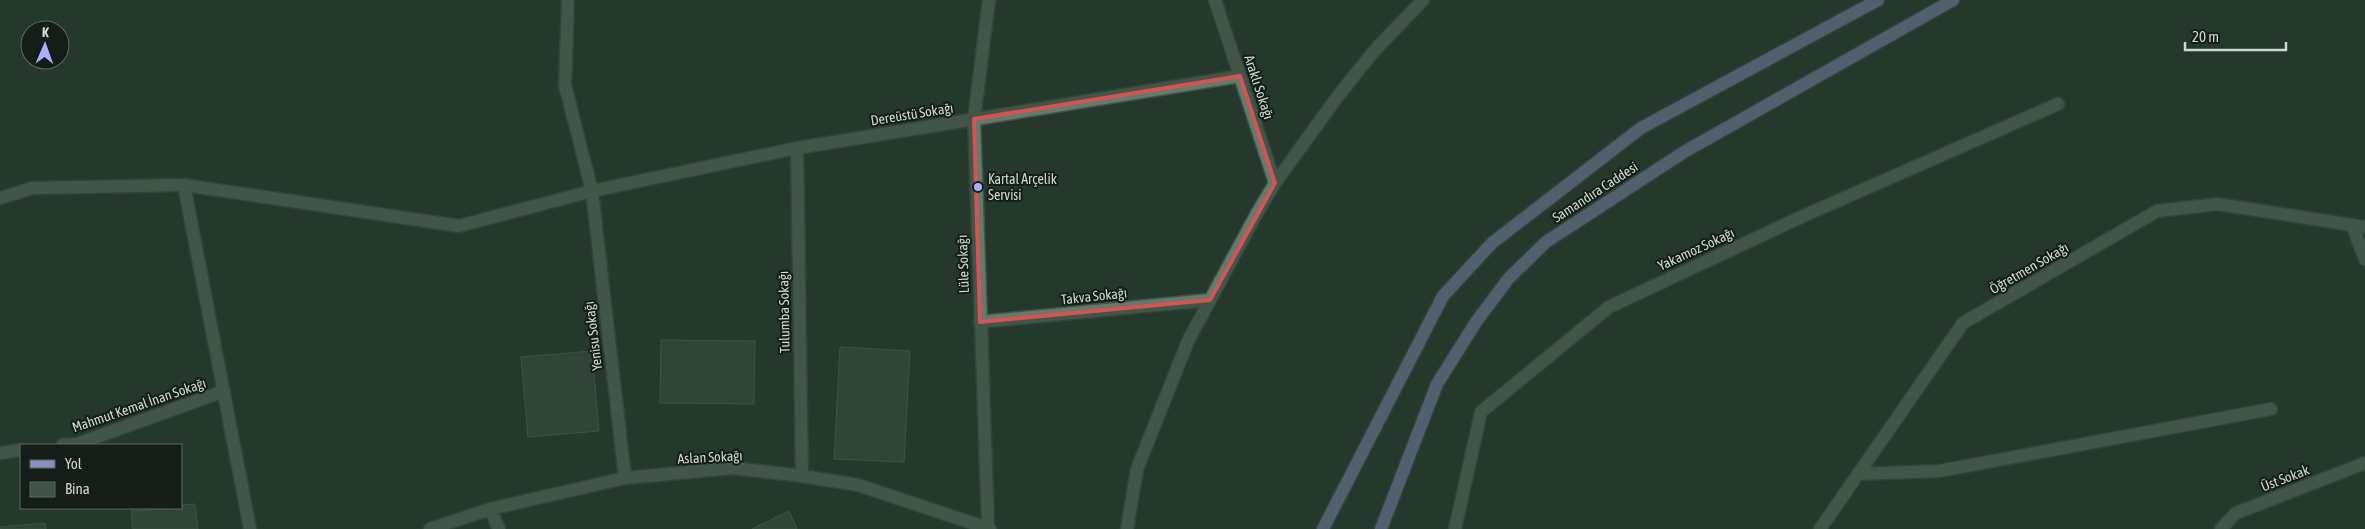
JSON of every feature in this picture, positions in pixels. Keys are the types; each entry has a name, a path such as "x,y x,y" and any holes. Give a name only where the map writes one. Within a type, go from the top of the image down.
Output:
{"main road":[{"name":"Samandıra Caddesi","path":"1322,529 1443,296 1492,243 1641,128 1878,0"},
{"name":"Samandıra Caddesi","path":"1381,529 1437,384 1476,322 1509,278 1546,242 1684,152 1953,0"}],"street":[{"name":"Yenisu Sokağı","path":"568,0 565,85 592,191 625,478"},
{"name":"Lüle Sokağı","path":"988,528 974,119 989,0"},
{"name":"Araklı Sokağı","path":"1215,0 1276,183"},
{"path":"1128,529 1137,469 1188,341 1210,300 1276,183 1338,96 1374,51 1422,0"},
{"name":"Dereüstü Sokağı","path":"0,198 33,188 184,185 459,226 592,191 797,148 1240,76"},
{"name":"Yakamoz Sokağı","path":"1455,529 1481,412 1609,307 1801,217 2058,104"},
{"name":"Tulumba Sokağı","path":"797,148 802,476"},
{"path":"184,185 250,529"},
{"name":"Öğretmen Sokağı","path":"1820,529 1963,323 2158,211 2218,204 2359,226 2365,259"},
{"name":"Takva Sokağı","path":"980,322 1210,300"},
{"name":"Mahmut Kemal İnan Sokağı","path":"77,444 224,391"},
{"path":"1858,474 1939,471 2271,409"},
{"path":"0,453 20,450"},
{"name":"Üst Sokak","path":"2220,529 2236,513 2365,463"},
{"name":"Aslan Sokağı","path":"430,529 490,509 625,478 732,468 802,476 858,486 988,528"},
{"path":"490,509 499,529"}],"highlighted area":[{"path":"1240,76 1275,183 1210,300 980,322 974,119"}],"building":[{"path":"661,340 755,341 754,404 660,403"},
{"path":"840,347 910,351 904,462 834,459"},
{"path":"592,351 599,431 528,437 521,357"},
{"path":"195,504 198,529 133,529 131,511 182,509 182,505"},
{"path":"789,511 797,529 752,529"},
{"path":"45,523 46,529 0,529 0,527"}],"place":[{"name":"Kartal Arçelik Servisi","path":"978,187"}]}
